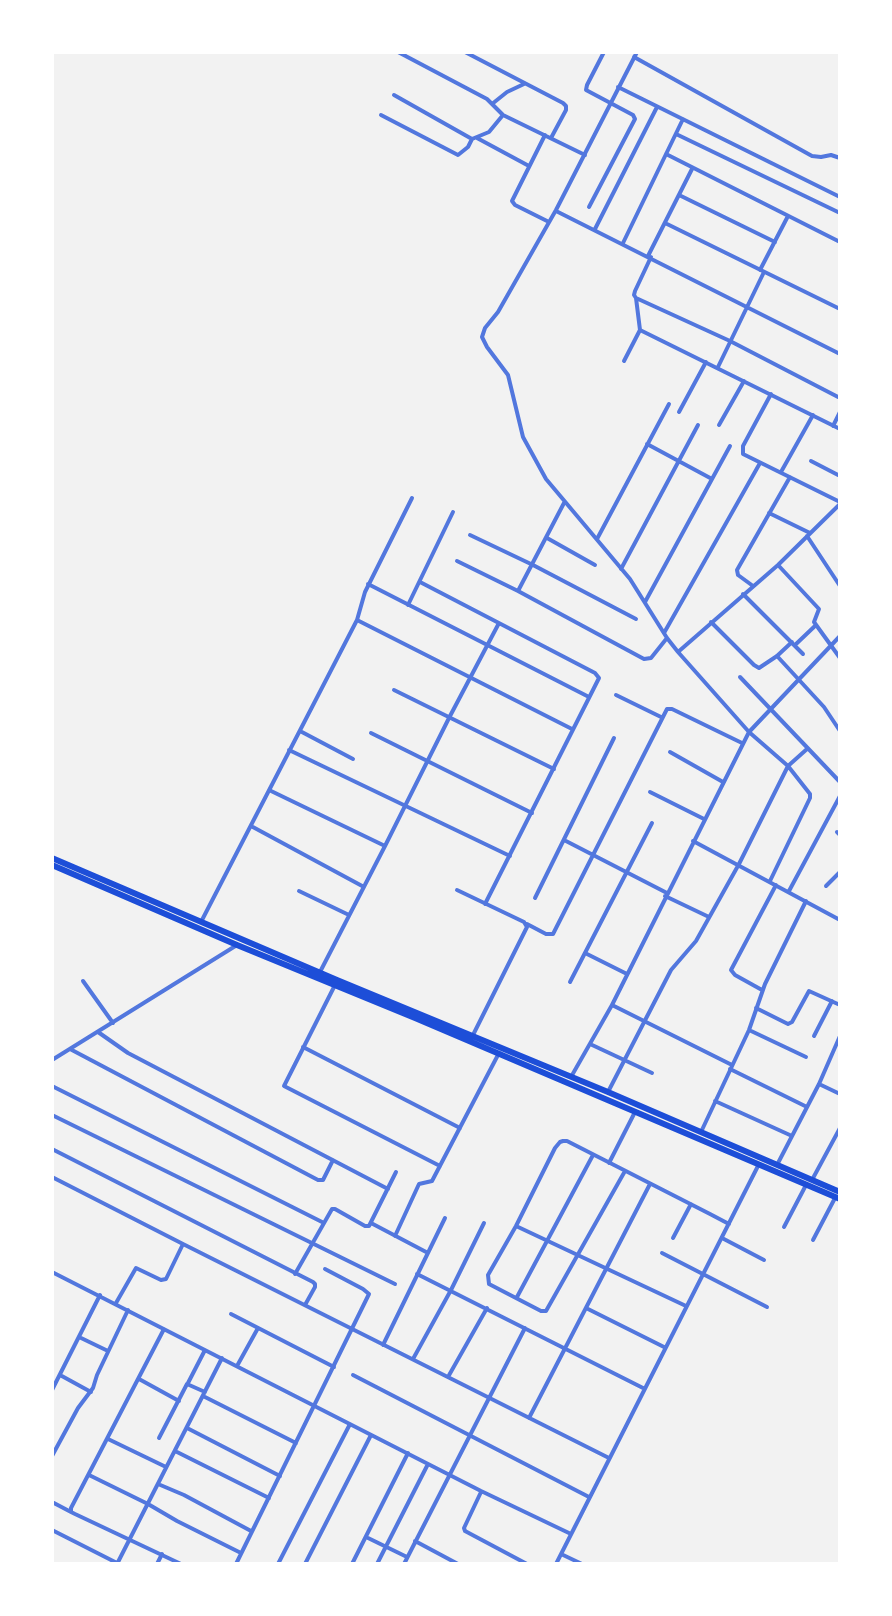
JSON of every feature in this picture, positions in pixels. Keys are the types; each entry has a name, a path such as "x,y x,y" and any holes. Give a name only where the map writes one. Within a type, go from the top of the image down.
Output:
{"main road":[{"path":"52,858 473,1035 500,1051 635,1112 809,1182"},
{"path":"52,865 237,945 608,1092 777,1165 838,1196"}],"street":[{"path":"398,52 458,83 492,104 503,115 585,155"},
{"path":"465,52 566,106 551,138"},
{"path":"589,207 635,119 633,115 589,93 586,88 604,52"},
{"path":"762,990 731,970 810,798 807,790 788,766 749,732 678,652 621,569 546,479 520,428 508,375 482,337 556,210 635,55 812,156 840,158"},
{"path":"492,104 507,92 526,84"},
{"path":"618,87 840,197"},
{"path":"394,95 529,166"},
{"path":"595,230 657,107"},
{"path":"381,115 458,155 474,138 489,132 503,115"},
{"path":"623,244 683,119"},
{"path":"676,134 840,213"},
{"path":"545,135 512,201 549,222"},
{"path":"666,154 840,242"},
{"path":"624,361 640,330 635,291 693,168"},
{"path":"679,195 775,242"},
{"path":"556,210 840,354"},
{"path":"718,368 788,216"},
{"path":"665,223 840,309"},
{"path":"636,298 730,341 840,398"},
{"path":"640,330 840,429"},
{"path":"679,412 706,362"},
{"path":"719,425 744,381"},
{"path":"771,394 742,449 743,454 839,505"},
{"path":"597,539 669,404"},
{"path":"833,426 840,412"},
{"path":"781,472 813,415"},
{"path":"621,569 698,425"},
{"path":"647,444 712,479"},
{"path":"645,602 730,446"},
{"path":"811,461 840,476"},
{"path":"457,561 644,659 651,658 760,463"},
{"path":"753,586 738,575 737,570 790,477"},
{"path":"201,922 357,620 368,584 412,498"},
{"path":"518,591 564,503"},
{"path":"678,652 778,565 839,505"},
{"path":"839,505 840,514"},
{"path":"408,605 453,512"},
{"path":"769,513 808,534 840,586"},
{"path":"470,535 636,619"},
{"path":"547,538 595,565"},
{"path":"778,565 819,609 814,619 816,625 840,658"},
{"path":"420,582 599,678 485,904"},
{"path":"368,584 589,697"},
{"path":"743,594 803,654"},
{"path":"357,620 573,730"},
{"path":"711,622 756,667 762,667 816,625"},
{"path":"320,972 499,623"},
{"path":"571,1077 612,1005 742,743 840,636"},
{"path":"777,656 824,707 840,731"},
{"path":"740,677 840,782"},
{"path":"394,690 554,769"},
{"path":"616,695 661,717"},
{"path":"457,890 546,934 553,934 667,709 742,743"},
{"path":"300,731 353,759"},
{"path":"371,733 532,813"},
{"path":"535,898 614,738"},
{"path":"608,1092 673,965 692,947 739,864 788,766 807,749"},
{"path":"289,750 510,856"},
{"path":"670,752 723,782"},
{"path":"269,790 385,846"},
{"path":"650,792 704,819"},
{"path":"789,891 840,796"},
{"path":"570,982 652,823"},
{"path":"251,826 364,887"},
{"path":"564,840 709,917"},
{"path":"693,841 840,920"},
{"path":"826,886 840,872"},
{"path":"299,891 349,915"},
{"path":"701,1132 749,1030 762,990 806,901"},
{"path":"473,1035 527,924"},
{"path":"52,1060 237,945"},
{"path":"585,953 627,974"},
{"path":"83,981 113,1023"},
{"path":"335,985 284,1086 440,1166"},
{"path":"756,1008 790,1024 809,991 840,1005"},
{"path":"814,1036 832,1001"},
{"path":"612,1005 807,1107"},
{"path":"749,1030 806,1057"},
{"path":"98,1032 128,1053 388,1189"},
{"path":"777,1165 840,1036"},
{"path":"590,1044 652,1073"},
{"path":"303,1047 460,1128"},
{"path":"70,1049 318,1180 323,1180 333,1160"},
{"path":"395,1236 419,1184 431,1183 500,1051"},
{"path":"819,1084 840,1094"},
{"path":"52,1095 54,1087 324,1223"},
{"path":"715,1101 792,1136"},
{"path":"609,1163 635,1112"},
{"path":"52,1115 395,1284"},
{"path":"784,1227 840,1128"},
{"path":"625,1171 546,1311 489,1284 487,1279 560,1142 567,1141 729,1224"},
{"path":"52,1149 315,1284 305,1305"},
{"path":"517,1298 593,1155"},
{"path":"556,1564 759,1164"},
{"path":"295,1274 333,1209 369,1226 396,1172"},
{"path":"52,1177 609,1458"},
{"path":"529,1418 650,1184"},
{"path":"813,1240 838,1196"},
{"path":"673,1238 691,1204"},
{"path":"383,1345 445,1218"},
{"path":"371,1223 428,1253"},
{"path":"413,1359 484,1223"},
{"path":"516,1226 686,1306"},
{"path":"722,1238 764,1260"},
{"path":"116,1303 136,1268 161,1280 166,1279 183,1244"},
{"path":"662,1253 767,1307"},
{"path":"236,1564 369,1294 325,1269"},
{"path":"52,1272 571,1534"},
{"path":"417,1274 644,1389"},
{"path":"52,1390 100,1295"},
{"path":"448,1377 487,1308"},
{"path":"586,1308 664,1347"},
{"path":"52,1456 78,1408 91,1392 128,1310"},
{"path":"231,1314 334,1367"},
{"path":"237,1366 258,1328"},
{"path":"404,1564 525,1328"},
{"path":"71,1512 72,1504 164,1329"},
{"path":"79,1337 108,1351"},
{"path":"159,1438 205,1350"},
{"path":"52,1530 117,1564 222,1358"},
{"path":"60,1375 91,1392"},
{"path":"353,1375 589,1497"},
{"path":"139,1379 179,1401"},
{"path":"187,1384 296,1443"},
{"path":"278,1564 350,1424"},
{"path":"187,1428 280,1476"},
{"path":"305,1564 371,1435"},
{"path":"108,1439 166,1467"},
{"path":"175,1451 269,1498"},
{"path":"352,1564 408,1453"},
{"path":"377,1564 428,1464"},
{"path":"89,1475 241,1553"},
{"path":"158,1484 251,1531"},
{"path":"481,1491 465,1531 527,1564"},
{"path":"52,1502 181,1564"},
{"path":"366,1537 407,1557"},
{"path":"415,1541 458,1564"},
{"path":"157,1564 162,1554"},
{"path":"561,1554 582,1564"}]}
